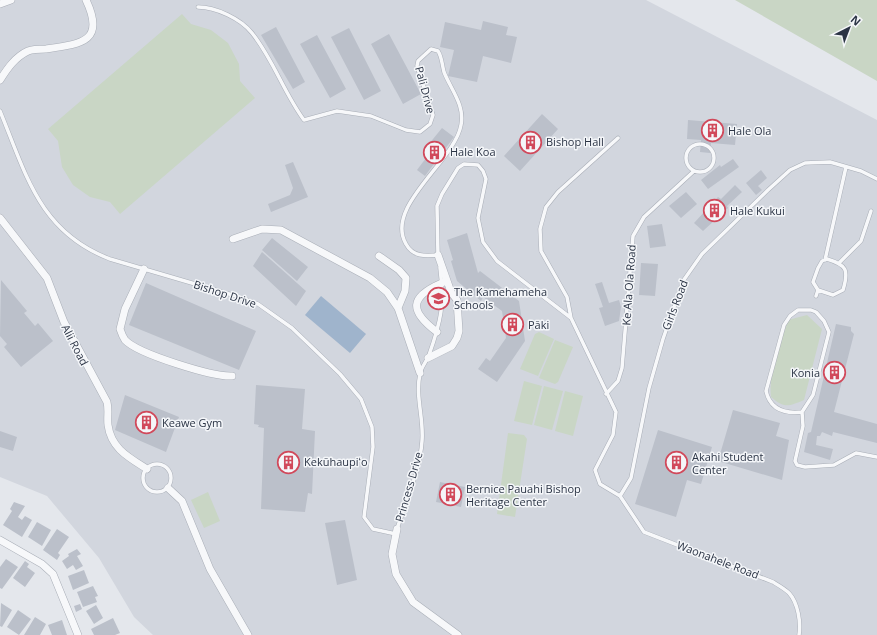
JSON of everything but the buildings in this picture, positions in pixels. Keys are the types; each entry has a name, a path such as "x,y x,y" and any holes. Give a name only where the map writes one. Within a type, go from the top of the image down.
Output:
{"street":[{"path":"0,4 11,0"},
{"path":"0,80 11,63 28,51 76,44 88,37 94,29 93,16 86,0"},
{"name":"Alii Road","path":"0,218 49,283 64,322 107,402 109,411 108,422 113,440 121,452 147,469"},
{"path":"233,239 262,229 282,230 370,278 387,292 398,308 420,373"},
{"path":"428,358 452,346 459,331 457,300 451,292 438,255"},
{"path":"379,256 401,272 406,278 406,291 398,308"},
{"path":"144,269 125,309 120,329 125,340 142,350 177,363 210,374 223,377 232,376"},
{"path":"437,332 424,322 419,315 417,306 419,296 426,290 442,283"},
{"path":"168,488 182,500 210,569 248,635"},
{"name":"Princess Drive","path":"397,531 392,554 396,574 413,602 458,635"},
{"path":"0,540 42,564 53,574 78,635"}],"lane":[{"name":"Pali Drive","path":"198,7 216,10 234,19 252,33 292,103 304,120 337,111 381,119 414,132 426,129 432,120 433,111 417,66 418,61 431,49 438,51 444,73 459,102 462,124 454,144 410,203 402,225 404,241 410,250 419,255 438,255"},
{"name":"Bishop Drive","path":"0,111 35,196 55,223 76,241 110,259 236,296 265,308 292,328 340,374 361,399 372,427 373,447 364,517 368,525 376,530 397,531"},
{"path":"571,318 567,297 542,251 540,229 546,207 558,192 618,138"},
{"path":"700,144 709,147 714,153 713,165 706,172 694,171 688,164 688,152 694,146 700,144"},
{"name":"Girls Road","path":"620,496 630,478 649,388 663,338 683,281 702,254 790,170 805,163 830,162 846,168 861,171 877,179"},
{"name":"Princess Drive","path":"397,531 416,468 422,440 418,398 420,373 428,358 437,332 442,302 442,283 438,255 438,206 442,194 458,168 464,164 478,165 483,171 486,179 478,218 480,235 486,248 497,261 571,318 606,394 616,412 613,435 595,470 600,484 620,496"},
{"path":"825,260 839,263 845,268 847,276 843,290 833,295 818,290 813,282 818,268 825,260 846,168"},
{"name":"Ke Ala Ola Road","path":"606,394 618,381 622,368 633,236 644,217 694,171"},
{"path":"839,263 861,241 871,211"},
{"path":"816,296 818,290"},
{"path":"811,310 813,305"},
{"path":"802,412 790,413 773,407 768,400 766,391 784,325 790,316 798,310 811,310 816,312 824,321 829,332 813,395 802,412 803,426 795,461 797,465 805,467 834,464 856,453 877,457"},
{"path":"154,464 167,467 172,480 168,488 159,492 150,490 146,486 143,477 147,469 154,464"},
{"name":"Waonahele Road","path":"620,496 644,532 774,582 789,593 798,610 800,628 799,635"}],"shaded area":[{"name":"The Kamehameha Schools","path":"0,0 646,0 877,120 877,635 153,635 134,617 99,558 47,496 0,477"}],"green space":[{"path":"735,0 877,0 877,81"},
{"path":"182,14 191,24 211,30 228,43 239,64 240,81 255,98 120,214 110,202 90,197 73,185 62,167 58,141 48,129"},
{"path":"807,315 822,329 804,400 790,405 783,405 771,397 771,378 775,358 788,320"},
{"path":"539,332 554,339 538,376 520,369 535,334"},
{"path":"555,340 573,347 558,382 555,384 539,378"},
{"path":"524,381 542,386 532,425 514,421"},
{"path":"544,386 563,391 552,430 534,425"},
{"path":"565,391 583,396 573,436 555,431"},
{"path":"508,433 524,435 527,439 515,517 497,514"},
{"path":"208,492 220,521 204,528 191,500"}],"water":[{"path":"321,296 366,334 350,353 305,315"}],"place":[{"name":"Hale Ola","path":"712,131"},
{"name":"Bishop Hall","path":"531,142"},
{"name":"Hale Koa","path":"435,152"},
{"name":"Hale Kukui","path":"715,211"},
{"name":"The Kamehameha Schools","path":"438,298"},
{"name":"Pāki","path":"513,325"},
{"name":"Konia","path":"835,373"},
{"name":"Keawe Gym","path":"147,423"},
{"name":"Kekūhaupiʻo","path":"288,462"},
{"name":"Akahi Student Center","path":"677,463"},
{"name":"Bernice Pauahi Bishop Heritage Center","path":"450,495"}]}
